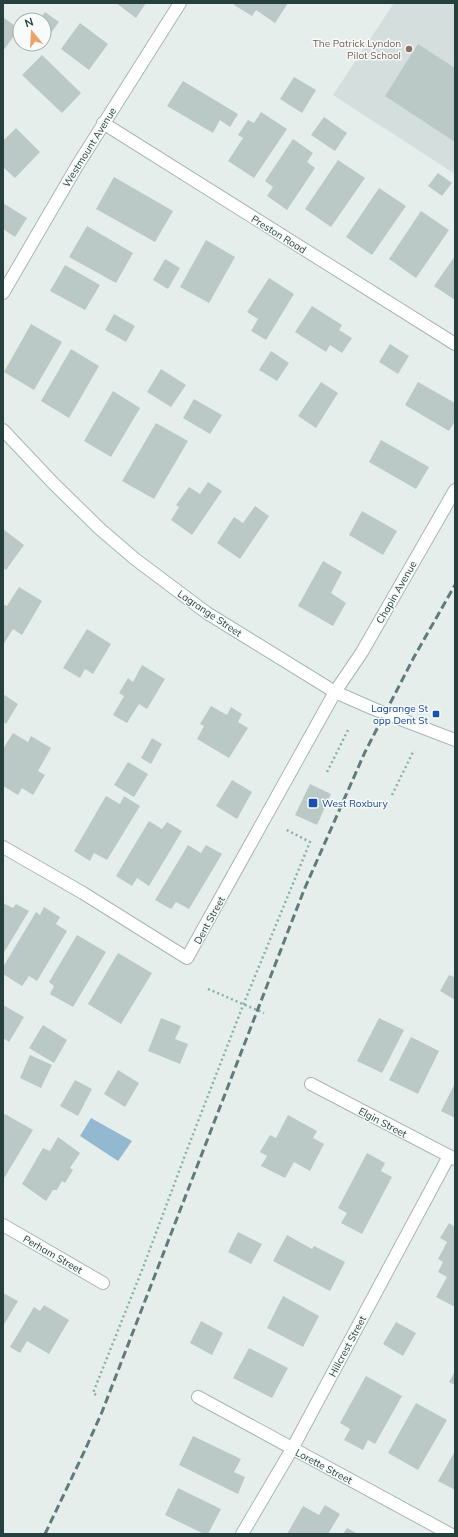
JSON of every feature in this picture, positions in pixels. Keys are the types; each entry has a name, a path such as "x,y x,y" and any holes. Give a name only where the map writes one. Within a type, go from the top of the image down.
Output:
{"street":[{"name":"Westmount Avenue","path":"3,293 77,166 180,3"},
{"name":"Preston Road","path":"103,124 455,344"},
{"name":"Lagrange Street","path":"3,430 54,484 100,529 135,559 207,613 335,692 374,709 455,740"},
{"name":"Chapin Avenue","path":"335,692 362,652 455,490"},
{"name":"Dent Street","path":"3,847 83,893 187,958 335,692"},
{"name":"Elgin Street","path":"312,1084 452,1158"},
{"name":"Hillcrest Street","path":"242,1534 292,1449 452,1158"},
{"name":"Perham Street","path":"3,1225 103,1283"},
{"name":"Lorette Street","path":"198,1397 450,1534"}],"path":[{"path":"327,772 349,728"},
{"path":"392,795 414,750"},
{"path":"96,1395 93,1394 144,1265 190,1142 244,1003 310,842 284,828"},
{"path":"208,989 244,1003 264,1013"}],"shaded area":[{"name":"The Patrick Lyndon Pilot School","path":"394,3 455,3 455,174 333,95"}],"water":[{"path":"91,1118 132,1141 118,1161 80,1136"}],"building":[{"path":"116,3 146,3 136,18"},
{"path":"235,3 288,3 275,23 256,10 252,16 234,5"},
{"path":"3,17 12,24 12,39 3,51"},
{"path":"52,17 59,22 52,31"},
{"path":"80,23 108,44 89,70 61,49"},
{"path":"418,44 455,68 455,142 385,96"},
{"path":"42,55 81,93 62,113 22,75"},
{"path":"294,77 316,90 302,113 280,99"},
{"path":"183,81 238,114 230,127 220,120 213,133 167,106"},
{"path":"261,112 287,129 254,178 228,161 243,138 238,135 248,120 254,123"},
{"path":"324,117 347,133 335,151 311,135"},
{"path":"16,128 40,152 15,178 3,167 3,141"},
{"path":"293,139 313,153 307,162 315,168 287,210 267,196 273,187 265,181"},
{"path":"338,160 365,178 331,227 305,209"},
{"path":"438,173 452,183 442,196 428,186"},
{"path":"114,177 173,211 155,242 96,209"},
{"path":"379,188 406,206 372,255 346,237"},
{"path":"3,203 27,218 15,237 3,229"},
{"path":"421,211 449,230 416,278 389,259"},
{"path":"87,226 133,253 116,283 69,257"},
{"path":"206,240 235,257 209,303 180,287"},
{"path":"455,256 455,300 434,286"},
{"path":"165,259 180,268 168,289 153,280"},
{"path":"65,265 100,285 85,310 50,291"},
{"path":"269,278 294,294 266,340 251,331 258,319 247,312"},
{"path":"312,306 342,325 339,330 352,338 342,353 330,345 326,352 295,332"},
{"path":"114,314 135,326 126,342 105,330"},
{"path":"31,324 62,342 34,390 4,372"},
{"path":"390,344 409,356 398,374 379,362"},
{"path":"71,349 99,366 69,418 41,401"},
{"path":"271,351 289,363 277,381 259,370"},
{"path":"161,369 186,385 171,407 147,392"},
{"path":"321,382 338,393 316,428 298,416"},
{"path":"418,382 455,403 455,421 449,431 405,405"},
{"path":"113,391 140,408 111,457 84,441"},
{"path":"194,399 222,415 210,434 183,418"},
{"path":"156,423 188,441 154,499 122,481"},
{"path":"381,440 429,467 416,489 369,462"},
{"path":"208,482 222,491 192,535 171,520 179,507 176,505 189,487 200,494"},
{"path":"255,506 269,516 240,559 217,543 234,517 243,523"},
{"path":"362,511 397,531 383,555 349,535"},
{"path":"3,529 24,545 6,570 3,568"},
{"path":"323,561 342,572 331,593 346,603 333,626 298,606"},
{"path":"19,587 42,601 22,635 13,629 3,645 3,604 7,606"},
{"path":"87,629 111,644 93,674 85,669 80,678 63,668"},
{"path":"142,665 165,679 147,709 139,704 127,723 113,715 124,696 119,693 128,678 133,682"},
{"path":"3,694 18,704 6,724 3,722"},
{"path":"211,706 227,715 231,707 242,714 238,722 248,728 229,758 197,739 204,726 200,724"},
{"path":"13,733 28,742 31,736 51,748 38,771 45,775 33,795 22,788 18,795 3,786 3,749"},
{"path":"152,738 162,744 151,764 141,758"},
{"path":"128,762 148,774 134,797 114,785"},
{"path":"232,780 252,792 237,819 216,806"},
{"path":"310,784 331,794 317,825 295,815"},
{"path":"106,796 120,804 124,796 140,806 107,860 94,853 90,861 74,851"},
{"path":"149,821 162,829 167,822 182,831 149,886 137,878 132,886 116,876"},
{"path":"188,845 201,853 206,845 222,854 189,909 176,902 171,909 155,900"},
{"path":"3,903 13,908 16,904 29,911 3,954"},
{"path":"44,907 60,917 56,924 67,931 37,981 29,976 22,986 3,974 3,967 36,912 40,915"},
{"path":"77,935 106,952 73,1007 50,994 54,986 49,982"},
{"path":"118,953 152,973 121,1024 88,1004"},
{"path":"449,975 454,977 455,975 455,1000 440,991"},
{"path":"3,1005 24,1017 9,1042 3,1038"},
{"path":"161,1018 181,1026 175,1039 188,1044 180,1064 148,1051"},
{"path":"379,1018 404,1030 382,1073 357,1061"},
{"path":"43,1025 67,1040 54,1063 29,1048"},
{"path":"411,1037 439,1051 418,1094 389,1080"},
{"path":"30,1055 52,1065 41,1088 20,1078"},
{"path":"118,1070 139,1083 125,1107 104,1094"},
{"path":"75,1080 92,1089 78,1116 60,1106"},
{"path":"455,1083 455,1118 441,1111"},
{"path":"5,1114 33,1130 3,1180 3,1117"},
{"path":"288,1115 317,1131 313,1138 324,1144 310,1171 294,1162 285,1178 261,1166 267,1156 260,1152 270,1135 276,1138"},
{"path":"58,1137 80,1153 70,1168 73,1170 65,1183 62,1181 57,1190 53,1190 46,1201 22,1184 43,1148 50,1151"},
{"path":"367,1153 385,1163 381,1171 392,1177 362,1234 341,1223 347,1213 338,1208"},
{"path":"449,1223 455,1227 455,1307 436,1297 447,1277 438,1272 443,1262 438,1259 447,1242 440,1238"},
{"path":"238,1232 262,1244 251,1264 228,1252"},
{"path":"287,1235 312,1249 314,1246 345,1262 330,1291 273,1261"},
{"path":"3,1293 18,1301 3,1326"},
{"path":"283,1296 319,1316 303,1347 267,1328"},
{"path":"44,1305 69,1320 49,1354 27,1341 20,1353 10,1347 34,1307 40,1311"},
{"path":"201,1321 223,1333 212,1355 190,1343"},
{"path":"396,1322 416,1333 403,1356 383,1344"},
{"path":"249,1348 288,1368 272,1398 233,1378"},
{"path":"455,1371 455,1385 449,1382"},
{"path":"366,1376 402,1396 375,1444 368,1440 363,1450 344,1440 350,1429 340,1423"},
{"path":"416,1403 447,1420 418,1470 388,1453"},
{"path":"193,1436 241,1459 234,1472 245,1477 238,1494 179,1465"},
{"path":"455,1451 455,1490 438,1481"},
{"path":"178,1488 221,1509 208,1534 204,1534 165,1515"},
{"path":"325,1505 340,1514 328,1534 287,1534 303,1506 319,1515"},
{"path":"347,1528 358,1534 343,1534"}],"railway":[{"path":"45,1534 102,1412 304,890 365,752 414,657 455,585"}],"place":[{"name":"The Patrick Lyndon Pilot School","path":"409,49"},
{"name":"Lagrange St opp Dent St","path":"436,714"},
{"name":"West Roxbury","path":"313,803"}]}
